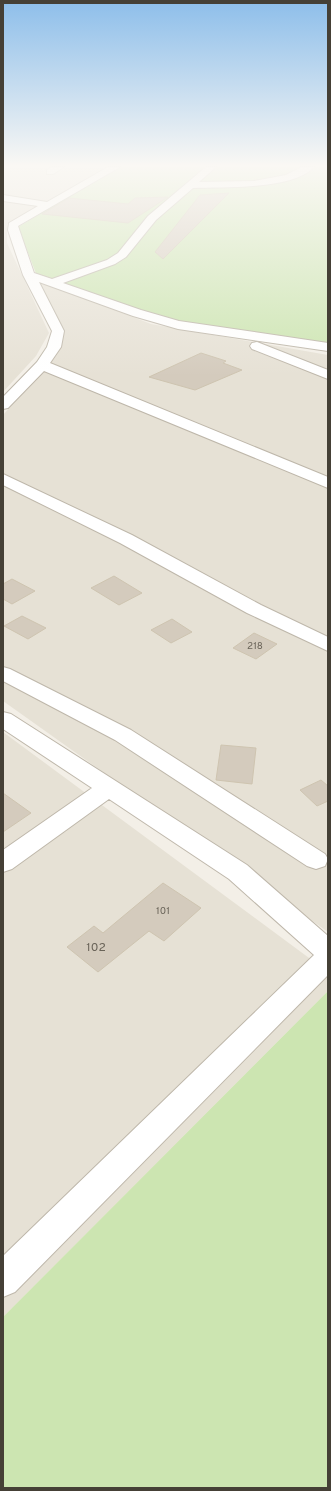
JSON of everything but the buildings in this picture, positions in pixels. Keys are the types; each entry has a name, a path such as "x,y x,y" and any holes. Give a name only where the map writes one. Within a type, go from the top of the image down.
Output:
{"street":[{"path":"3,406 42,365 54,347 58,332 29,275 15,237"},
{"path":"52,283 110,262 122,255 137,237"},
{"path":"29,275 178,325 328,347"},
{"path":"216,331 328,375"},
{"path":"42,365 328,483"},
{"path":"3,479 126,539 254,609 328,645"},
{"path":"3,673 123,735 316,860"},
{"path":"3,719 238,872 328,952"},
{"path":"3,863 108,788"},
{"path":"3,1280 328,958"}],"shaded area":[{"path":"3,237 7,237 7,243 49,333 36,356 3,392"},
{"path":"38,280 151,324 328,355 328,932 3,701 3,415 47,366 64,333"},
{"path":"3,732 328,972 328,991 3,1317"}],"green space":[{"path":"22,237 328,237 328,350 182,326 37,276"},
{"path":"328,991 328,1488 3,1488 3,1317"}]}
